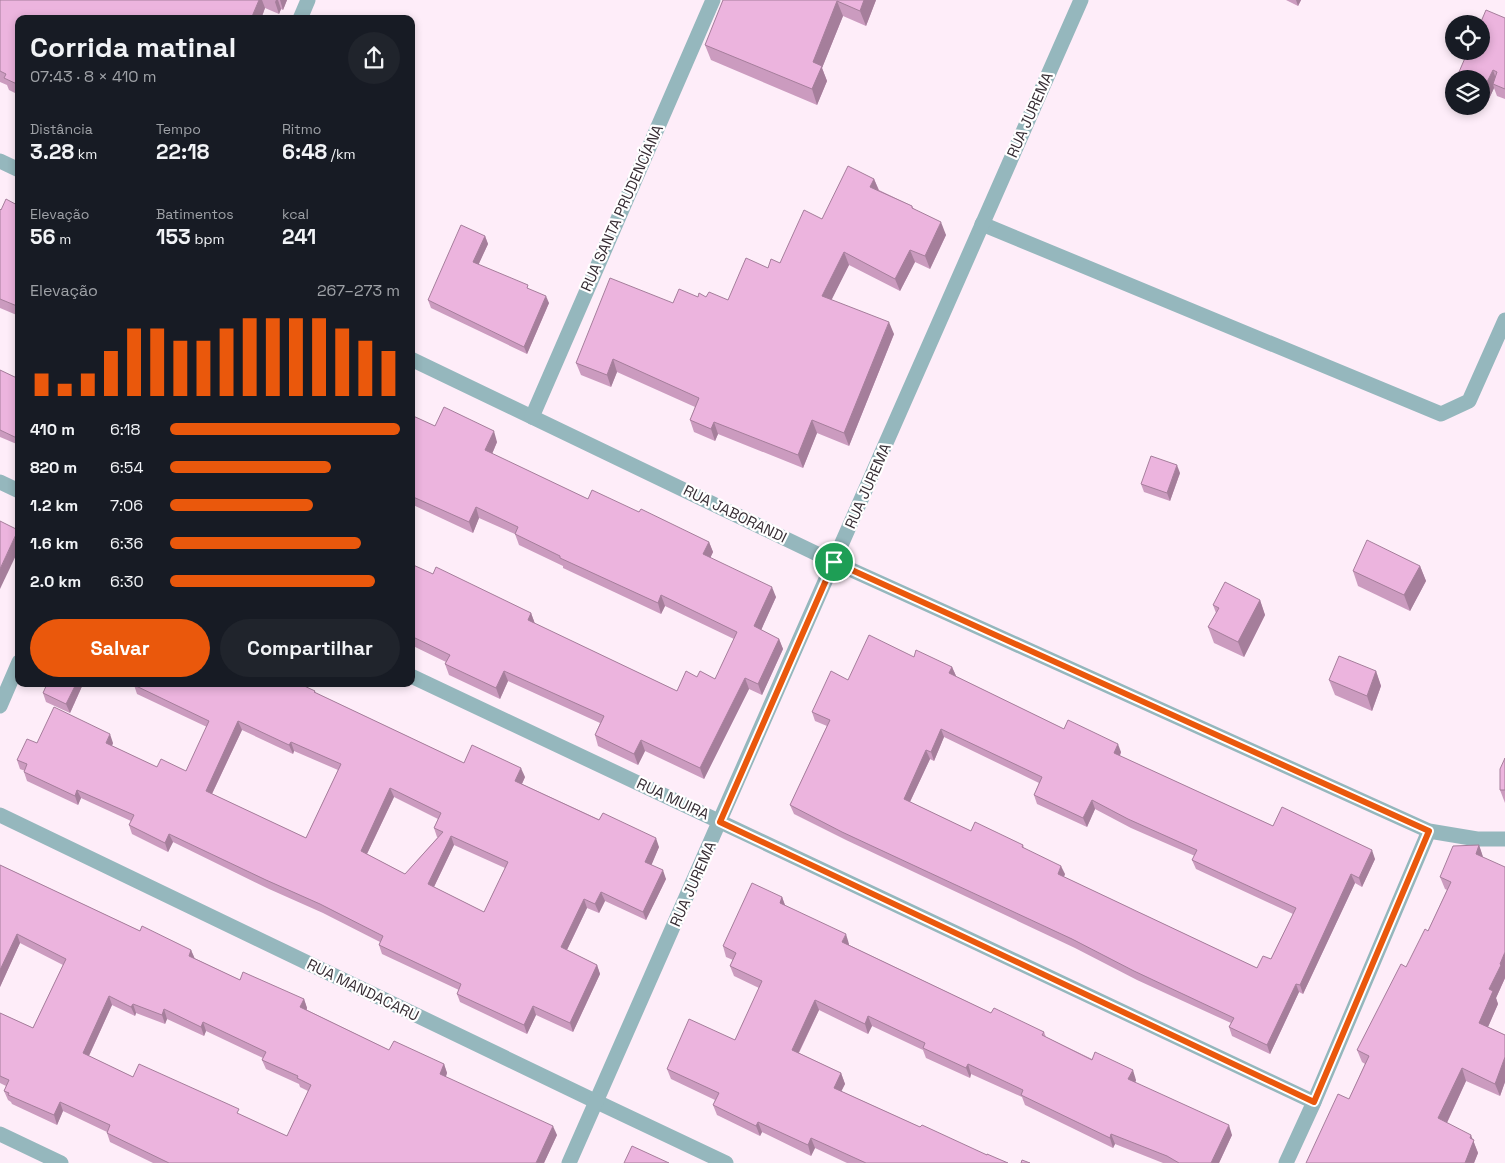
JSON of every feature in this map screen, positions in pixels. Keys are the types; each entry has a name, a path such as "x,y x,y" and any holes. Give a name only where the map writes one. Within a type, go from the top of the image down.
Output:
{"street":[{"path":"302,15 308,0"},
{"name":"RUA SANTA PRUDENCÍANA","path":"532,416 713,0"},
{"name":"RUA JUREMA","path":"569,1163 1081,0"},
{"path":"0,162 15,168"},
{"path":"982,224 1441,414 1468,401 1505,320"},
{"name":"RUA JABORANDI","path":"415,360 834,562 1429,831 1478,839 1505,839"},
{"path":"0,482 15,489"},
{"path":"0,706 15,671"},
{"name":"RUA MUIRA","path":"415,678 1314,1102"},
{"name":"RUA MANDACARU","path":"0,815 726,1163"},
{"path":"1286,1163 1314,1102 1429,831"},
{"path":"0,1134 61,1163"}],"building":[{"path":"0,0 259,0 253,15 15,15 15,83 4,78 6,74 0,71"},
{"path":"723,0 864,0 860,11 837,1 813,62 822,66 812,89 705,45"},
{"path":"1486,10 1505,18 1505,89 1493,84 1497,72 1493,70 1490,76 1490,70 1460,70 1464,60 1490,60 1490,15 1484,15"},
{"path":"848,166 874,179 870,187 912,206 912,208 941,222 925,256 910,250 895,279 844,252 822,296 889,322 844,433 812,420 798,455 714,422 711,429 690,420 699,398 613,359 607,375 576,363 610,278 673,303 679,289 698,297 699,293 706,297 709,292 728,300 746,258 768,268 771,259 780,263 804,210 822,219"},
{"path":"6,199 15,204 15,305 0,299 1,210"},
{"path":"461,225 485,236 473,262 528,285 527,288 546,296 524,347 428,300"},
{"path":"0,370 15,377 15,437 0,430"},
{"path":"444,407 494,431 485,450 588,499 592,490 639,512 641,509 709,542 703,554 772,587 754,626 779,639 758,684 745,678 700,768 641,740 634,754 595,735 604,716 504,671 496,688 445,664 450,655 415,638 415,566 433,574 436,567 531,613 528,620 677,691 686,671 697,677 700,671 715,679 737,632 661,595 658,603 560,558 560,556 515,534 518,527 476,507 469,522 415,498 415,417 435,426"},
{"path":"1151,456 1177,465 1167,493 1141,484"},
{"path":"0,521 15,528 15,536 0,569"},
{"path":"1367,540 1420,566 1404,595 1353,571"},
{"path":"1225,582 1260,600 1238,642 1208,627 1219,608 1213,605"},
{"path":"869,635 914,657 916,650 952,667 949,673 1064,729 1068,720 1118,744 1114,753 1273,826 1282,807 1372,850 1359,878 1351,874 1300,985 1296,984 1267,1045 1229,1027 1234,1018 1134,971 1072,939 842,832 790,805 830,720 812,712 831,671 848,680","holes":["941,729 1042,777 1034,795 1083,818 1092,800 1128,819 1197,850 1192,860 1296,908 1271,959 1263,956 1257,968 1058,874 1061,866 975,822 971,831 904,799 926,750 931,752"]},
{"path":"1339,656 1376,671 1367,696 1329,680"},
{"path":"46,687 74,687 66,704 43,693"},
{"path":"138,687 306,687 464,763 472,745 521,768 515,781 599,820 603,813 656,838 645,862 663,870 643,912 601,892 595,904 584,899 561,947 597,965 570,1023 533,1006 524,1025 457,994 461,984 379,945 383,936 320,904 169,834 165,843 129,825 134,815 77,790 75,796 24,772 27,764 17,760 27,739 37,743 54,707 110,734 106,743 157,767 161,759 186,771 209,721","holes":["238,721 289,745 291,742 341,764 306,838 206,791","390,788 441,813 434,828 443,832 405,874 361,851","451,836 508,862 484,912 428,884"]},
{"path":"1505,758 1505,790 1500,790 1500,769"},
{"path":"1479,845 1476,854 1505,867 1505,952 1489,989 1493,991 1479,1023 1505,1035 1505,1057 1495,1084 1462,1068 1438,1118 1471,1135 1470,1138 1474,1140 1465,1163 1306,1163 1338,1094 1349,1099 1369,1056 1357,1050 1401,964 1406,967 1425,929 1428,931 1451,882 1440,877 1453,846"},
{"path":"0,865 140,931 142,926 191,950 189,956 240,980 243,972 304,999 300,1007 389,1050 394,1041 444,1064 440,1074 553,1126 536,1163 169,1163 107,1133 110,1125 60,1102 54,1115 8,1095 9,1093 4,1091 9,1080 0,1076 0,1013 33,1028 66,959 17,934 0,970","holes":["109,996 131,1007 133,1004 162,1015 164,1009 201,1027 203,1022 266,1052 262,1060 298,1076 297,1078 311,1085 287,1136 237,1113 239,1109 139,1064 133,1077 83,1053"]},
{"path":"752,883 782,897 780,903 846,934 842,942 991,1013 994,1008 1044,1032 1042,1035 1092,1060 1095,1052 1133,1070 1128,1079 1229,1125 1211,1163 1179,1163 1167,1156 1111,1134 1110,1138 1021,1095 1023,1090 968,1064 966,1068 923,1048 925,1043 868,1016 865,1024 815,1000 792,1050 841,1073 834,1088 920,1127 922,1125 1008,1163 866,1163 811,1138 808,1145 758,1122 756,1126 713,1105 719,1093 667,1069 689,1019 735,1040 762,981 730,966 736,953 723,946"},
{"path":"632,1146 669,1163 624,1163"}],"route":[{"path":"834,562 1429,831 1314,1102 720,822 834,562"}]}
